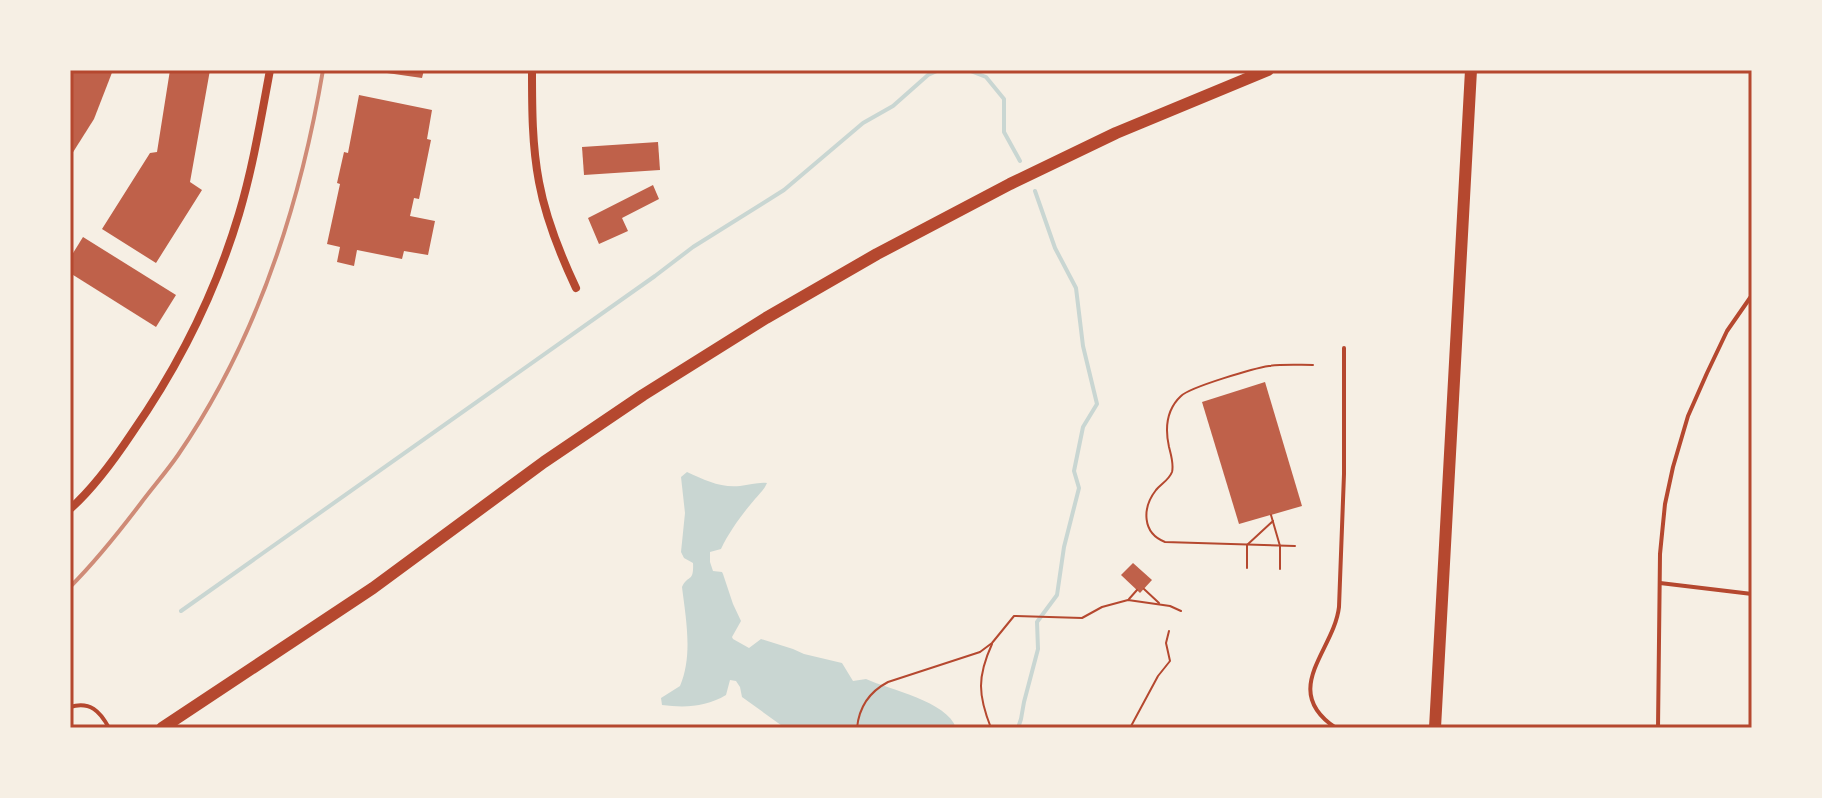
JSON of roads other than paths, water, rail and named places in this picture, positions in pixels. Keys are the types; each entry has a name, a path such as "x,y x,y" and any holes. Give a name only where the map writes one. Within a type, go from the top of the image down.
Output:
{"main road":[{"path":"162,728 373,588 544,462 766,318 877,254 1010,184 1116,133 1268,70"},
{"path":"1435,728 1471,70"}],"street":[{"path":"70,509 105,470 142,419 198,317 238,216 270,70"},
{"path":"532,70 533,132 539,182 552,231 576,288"}],"lane":[{"path":"1658,728 1660,583 1665,504 1673,467 1688,416 1727,331 1752,295"},
{"path":"1336,728 1320,714 1310,689 1315,663 1336,622 1339,607 1344,474 1344,348"},
{"path":"1660,583 1752,594"},
{"path":"70,707 85,705 94,708 109,728"}],"waterway":[{"path":"181,611 693,247 784,190 863,123 893,106 928,75 939,70"},
{"path":"968,70 986,77 1004,99 1004,132 1020,161"},
{"path":"1018,728 1038,649 1037,622 1057,595 1064,547 1079,488 1074,471 1083,427 1097,404 1083,346 1076,288 1055,248 1035,191"}],"railway":[{"path":"70,587 107,546 174,461 231,365 253,319 288,221 323,70"}]}
